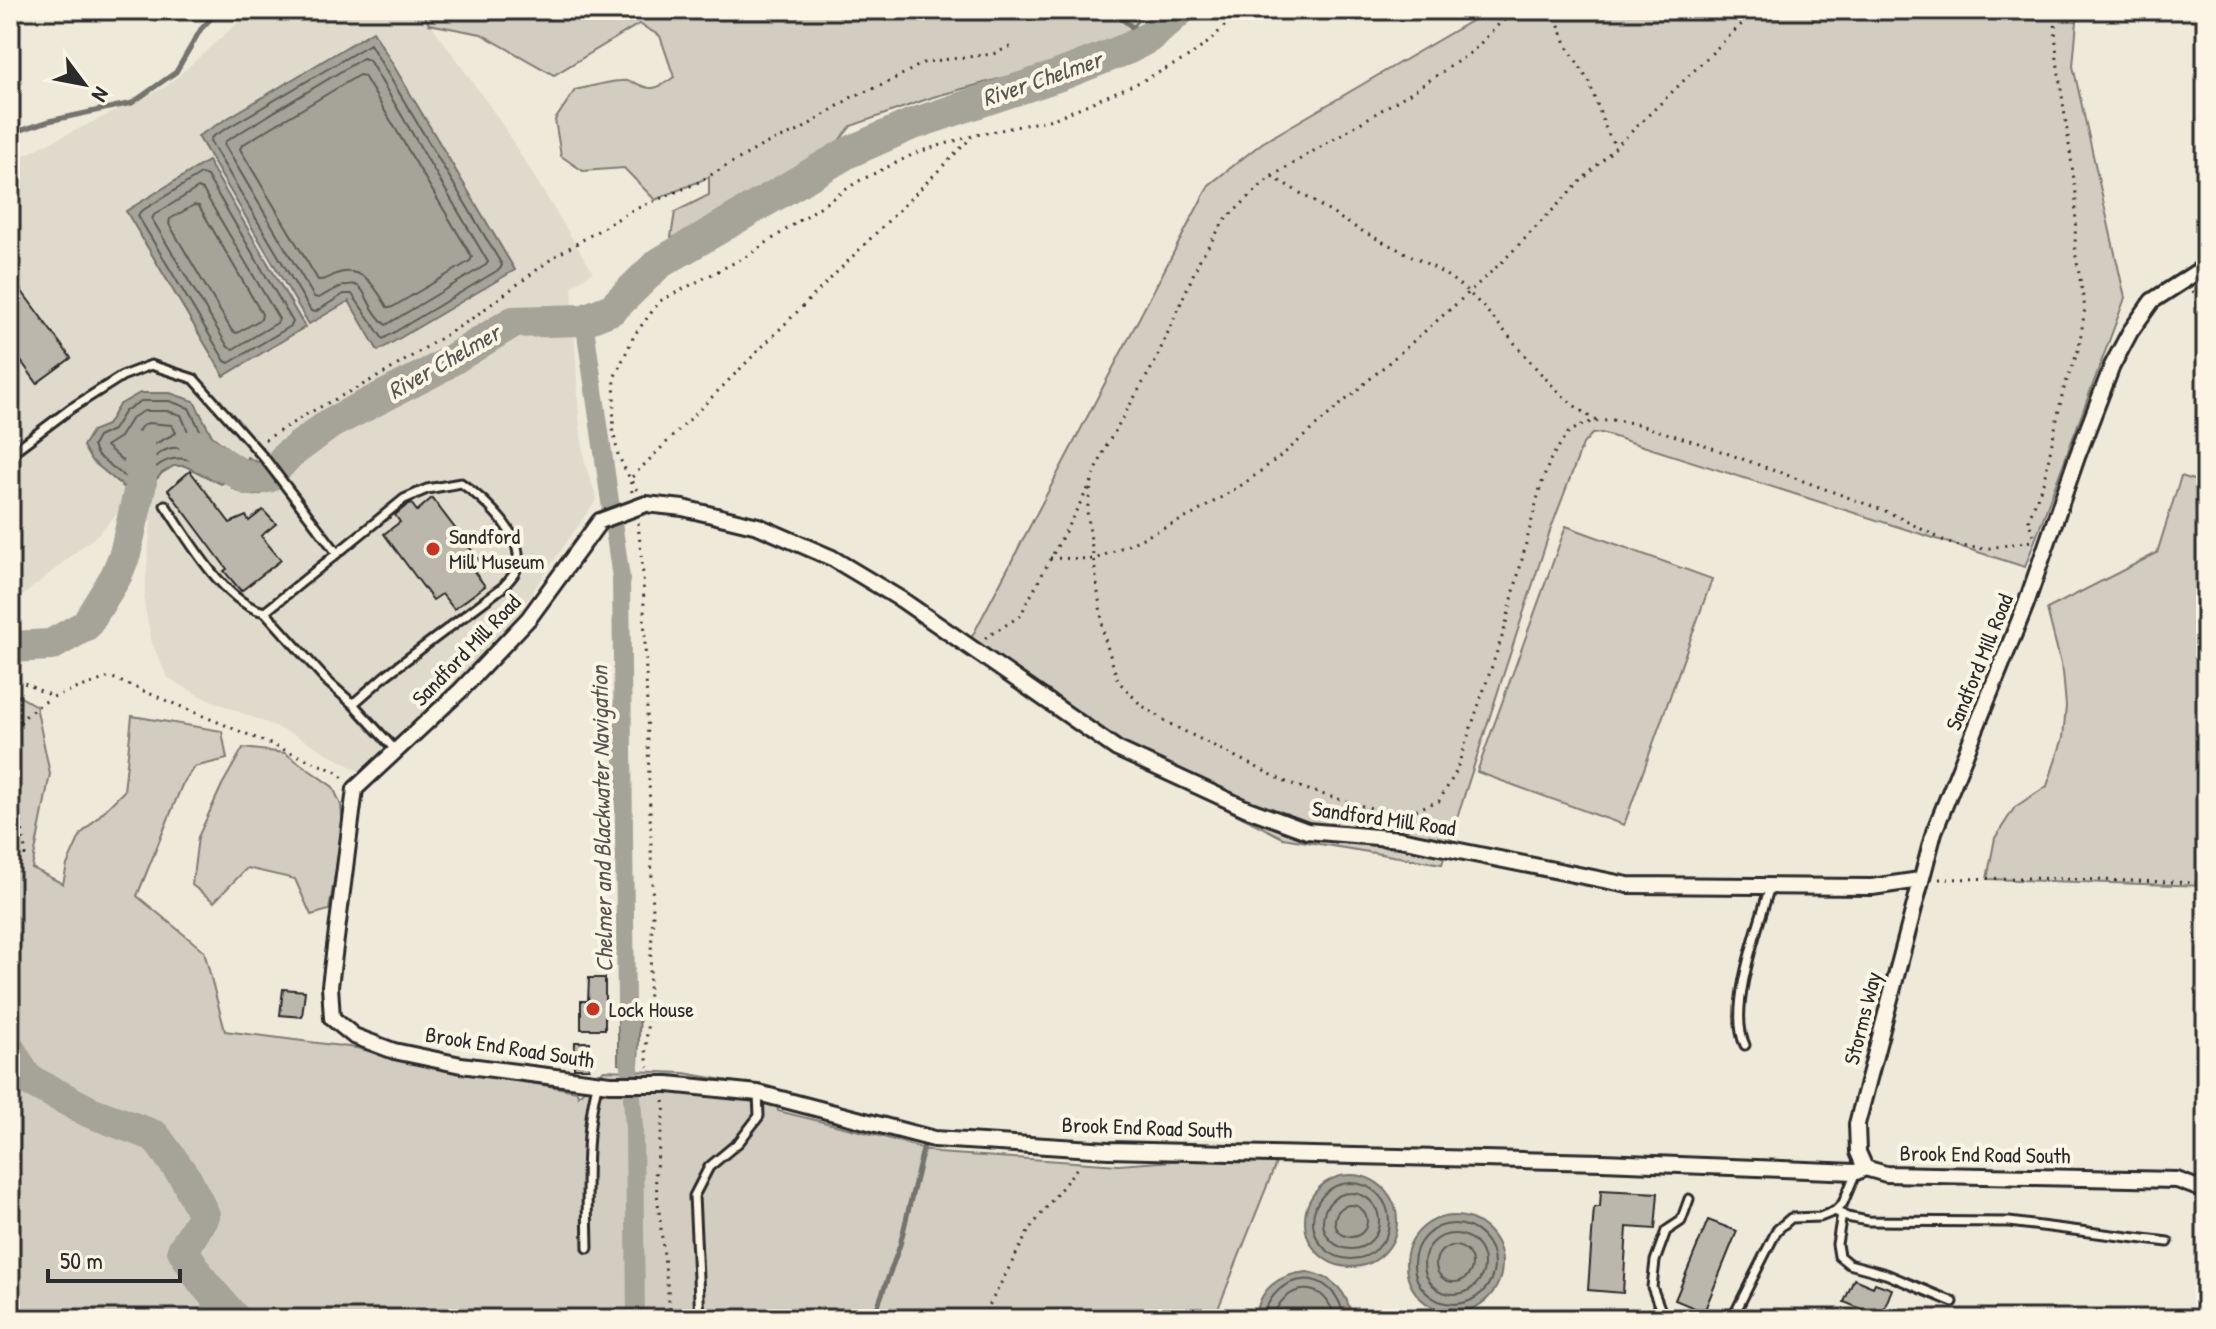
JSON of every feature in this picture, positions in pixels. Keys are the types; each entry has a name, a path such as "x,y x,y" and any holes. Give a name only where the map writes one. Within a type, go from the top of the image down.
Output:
{"street":[{"name":"Sandford Mill Road","path":"355,789 461,690 529,618 600,521 646,504 683,508 758,526 832,558 902,600 1117,749 1245,808 1307,831 1400,839 1628,885 1872,887 1920,880 1934,832 2047,549 2077,457 2112,366 2130,332 2152,301 2206,266"},
{"name":"Brook End Road South","path":"355,789 330,986 332,1018 354,1036 394,1051 461,1065 604,1083 758,1093 934,1139 1087,1149 2177,1180 2206,1191"},
{"name":"Storms Way","path":"1860,1170 1857,1124 1920,880"}],"lane":[{"path":"10,454 70,409 122,376 151,365 194,379 255,446 337,553"},
{"path":"265,612 404,499 427,489 461,483 482,497 507,527 518,548 516,571 503,587 386,675 353,704"},
{"path":"165,505 231,594 250,609 265,612 397,752"},
{"path":"1745,1045 1740,1035 1740,1004 1770,886"},
{"path":"588,1248 587,1190 593,1100 604,1083"},
{"path":"700,1319 694,1196 709,1167 739,1142 759,1116 758,1093"},
{"path":"1860,1170 1839,1213 1839,1256 1849,1264 1886,1274 1953,1302"},
{"path":"1664,1319 1652,1287 1655,1261 1666,1231 1681,1221 1689,1199"},
{"path":"1732,1319 1777,1230 1791,1218 1839,1213 1868,1221 2009,1222 2168,1242"}],"path":[{"path":"632,492 630,479 618,455 613,429 615,376 635,334 660,301 747,256 857,182 918,152 972,136 1053,119 1116,93 1187,58 1210,41 1240,10"},
{"path":"967,646 999,631 1020,616 1092,481 1105,448 1155,362 1200,259 1225,220 1271,176 1418,88 1473,51 1500,23 1519,10"},
{"path":"1553,10 1567,46 1589,82 1607,132 1616,146"},
{"path":"1050,558 1095,559 1192,515 1245,483 1287,451 1468,293 1756,10"},
{"path":"1092,481 1087,511 1104,636 1118,681 1141,705 1170,724 1288,783 1366,807 1407,813 1439,801 1455,774 1504,631 1540,488 1551,458 1568,433 1585,423 1614,420 1633,423 1787,473 1888,512 1953,545 1984,549 2037,540 2028,521 2044,480 2063,391 2079,348 2085,308 2075,251 2076,194 2057,60 2057,10"},
{"path":"255,446 383,374 470,320 554,257 631,211 695,184 765,144 799,131 852,97 887,83 925,62 993,54 1012,46"},
{"path":"630,479 972,136"},
{"path":"1271,176 1339,218 1441,271 1468,293 1538,373 1581,412 1598,422"},
{"path":"637,518 643,574 653,913 646,1050 650,1085 665,1105 655,1175 671,1319"},
{"path":"10,676 53,697"},
{"path":"25,856 25,837 10,758 12,740 18,726 28,714 53,697 110,677 335,771 355,789"},
{"path":"1920,880 2030,878 2206,883"},
{"path":"982,1319 1029,1230 1076,1172 1087,1149"}],"shaded area":[{"path":"252,10 421,10 496,115 593,272 572,286 579,418 585,464 597,499 512,626 456,689 406,731 366,775 293,734 198,695 167,677 152,643 144,603 151,520 128,502 98,534 10,606 10,162 167,86"},
{"path":"421,10 1148,10 1113,48 933,97 851,126 837,143 800,171 759,192 688,240 671,237 675,212 709,195 709,177 655,200 624,168 583,171 561,156 555,120 575,90 620,81 650,88 674,77 660,36 639,24 554,75 481,34 429,24"},
{"path":"1490,10 2078,10 2073,66 2125,298 2025,567 1602,433 1592,434 1583,444 1550,531 1442,864 1283,838 1115,753 966,648 1209,185 1262,143"},
{"path":"2181,476 2206,484 2206,886 1987,879 1995,838 2015,807 2047,786 2063,738 2066,706 2063,672 2047,609 2157,553"},
{"path":"1566,526 1712,579 1624,825 1477,772"},
{"path":"10,691 36,706 50,774 32,868 63,884 67,865 81,834 124,791 132,716 222,731 227,759 194,767 182,785 137,896 204,951 225,1031 356,1048 456,1070 577,1091 578,1096 604,1070 684,1073 775,1089 778,1111 938,1153 1119,1165 1280,1153 1214,1319 225,1319 215,1301 181,1319 10,1319"},
{"path":"243,748 285,753 333,787 341,805 343,828 329,910 311,915 295,879 247,868 214,902 192,885 198,837"}],"water":[{"path":"373,31 515,270 378,351 349,301 309,324 198,136"},
{"path":"208,161 305,327 224,376 126,211"},
{"path":"140,393 170,393 194,401 212,436 230,450 237,461 225,482 221,484 185,466 174,466 154,482 131,493 91,460 83,446 92,431 107,425 119,405"},
{"path":"247,457 263,465 278,485 256,495 232,488"},
{"path":"640,1007 638,1065 618,1064 618,1009"},
{"path":"1342,1175 1360,1175 1377,1182 1390,1195 1397,1221 1390,1247 1377,1260 1360,1267 1342,1267 1325,1260 1312,1247 1305,1230 1305,1212 1312,1195 1325,1182"},
{"path":"1454,1216 1472,1219 1488,1230 1499,1246 1502,1264 1499,1282 1488,1298 1472,1309 1454,1312 1436,1309 1420,1298 1409,1282 1406,1264 1409,1246 1420,1230 1436,1219"},
{"path":"1307,1272 1317,1274 1338,1287 1347,1301 1352,1319 1256,1319 1261,1299 1272,1285 1288,1276"}],"building":[{"path":"18,286 71,358 37,383 10,346 10,293"},
{"path":"190,471 230,523 246,516 249,521 263,510 276,524 261,536 281,560 241,591 168,490"},
{"name":"Sandford Mill Museum","path":"432,498 482,564 473,570 485,586 454,609 442,594 433,600 384,534 400,522 395,515 407,505 411,503 417,511"},
{"name":"Lock House","path":"589,978 605,978 605,1029 581,1029 581,1001 588,1001"},
{"path":"283,989 305,991 302,1017 280,1015"},
{"path":"575,1042 590,1042 589,1068 574,1068"},
{"path":"1601,1190 1658,1193 1655,1229 1627,1227 1623,1293 1588,1290 1594,1207 1600,1207"},
{"path":"1708,1220 1737,1231 1704,1312 1675,1300"},
{"path":"1854,1279 1873,1287 1875,1283 1892,1289 1881,1317 1844,1302"}],"waterway":[{"path":"10,134 49,121 132,103 176,72 201,29 219,10"},
{"path":"1110,10 1151,36"},
{"name":"River Chelmer","path":"195,445 249,480 268,477 288,455 331,423 437,369 513,322 584,320 612,309 658,264 847,153 910,125 1060,75 1129,48 1151,36 1180,10"},
{"name":"Chelmer and Blackwater Navigation","path":"584,320 621,578 626,1003 634,1129 636,1319"},
{"name":"River Chelmer","path":"10,647 51,645 86,625 116,576 125,554 141,483 139,448"},
{"name":"River Chelmer","path":"10,1050 27,1079 90,1112 155,1136 186,1179 204,1215 183,1250 203,1282 235,1319"},
{"path":"873,1319 900,1245 924,1145"}],"place":[{"name":"Sandford Mill Museum","path":"433,549"},
{"name":"Lock House","path":"593,1009"}]}
